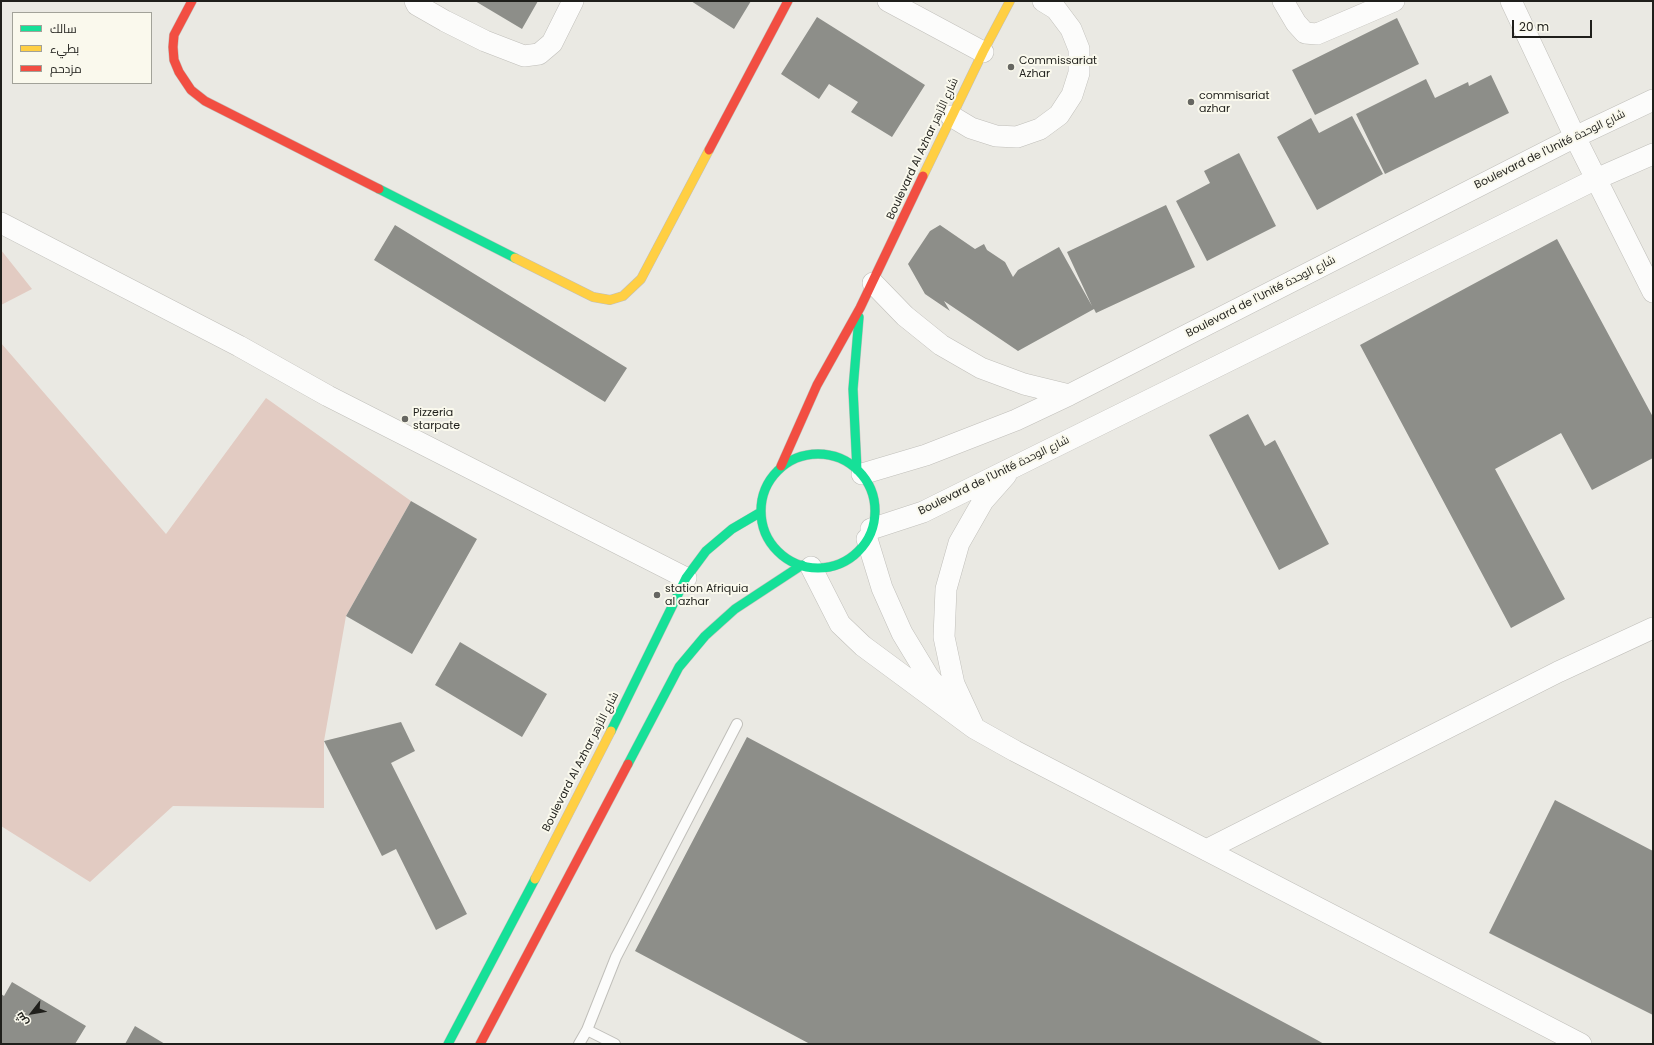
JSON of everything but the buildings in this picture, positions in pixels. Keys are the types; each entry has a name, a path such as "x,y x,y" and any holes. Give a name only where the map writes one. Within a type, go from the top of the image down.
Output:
{"main road":[{"path":"192,1 174,35 174,60 179,72 191,90 205,101 593,297 610,300 623,296 641,280 788,1"},
{"name":"Boulevard Al Azhar شارع الأزهر","path":"781,466 817,385 873,283 951,116 1010,1"},
{"name":"Boulevard Al Azhar شارع الأزهر","path":"860,308 853,389 860,472"},
{"path":"812,453 840,459 860,472 871,491 875,510 869,534 856,552 843,562 827,567 806,566 788,559 774,547 764,531 761,512 763,495 770,479 781,466 796,457 812,453"},
{"name":"Boulevard Al Azhar شارع الأزهر","path":"448,1044 587,779 686,578 706,551 732,529 761,512"},
{"path":"480,1044 679,667 705,636 735,609 806,566"}],"street":[{"path":"415,1 417,5 485,41 524,56 539,54 552,42 573,1"},
{"path":"888,1 983,52"},
{"path":"951,116 971,128 996,136 1017,137 1040,129 1059,115 1072,96 1079,73 1079,49 1067,24 1056,10 1043,1"},
{"path":"1283,1 1296,23 1305,32 1316,34 1394,1"},
{"path":"1511,1 1596,179 1653,292"},
{"name":"Boulevard de l'Unité شارع الوحدة","path":"860,472 926,456 1016,420 1069,395 1576,137 1653,100"},
{"name":"Boulevard de l'Unité شارع الوحدة","path":"869,534 924,512 1596,179 1653,154"},
{"path":"1,223 239,346 328,396 686,578"},
{"path":"873,283 905,316 941,345 981,368 1024,384 1069,395"},
{"path":"966,722 954,684 944,637 946,589 958,542 983,501 1015,466"},
{"path":"869,534 882,588 902,634 928,676 966,722"},
{"path":"806,566 840,624 863,646 966,722 1015,751 1581,1044"},
{"path":"1206,850 1558,672 1653,628"}],"lane":[{"path":"579,1044 587,1030 616,957 737,724"},
{"path":"587,1030 616,1044"}],"shaded area":[{"path":"1,250 32,289 1,305"},
{"path":"1,343 166,534 266,398 411,501 346,616 324,741 324,808 173,806 90,882 1,826"}],"traffic: fast":[{"path":"379,189 515,258"},
{"path":"857,470 853,389 859,317"},
{"path":"818,454 840,459 858,471 870,489 875,511 870,533 858,551 840,563 818,568 796,563 778,551 766,533 761,511 766,489 778,471 796,459 818,454"},
{"path":"611,731 686,578 706,551 732,529 761,512"},
{"path":"628,764 679,667 705,636 735,609 802,565"},
{"path":"448,1044 535,879"}],"traffic: slow":[{"path":"923,176 983,52 1010,1"},
{"path":"515,258 593,297 610,300 623,296 641,279 709,150"},
{"path":"535,879 611,731"}],"traffic: jam":[{"path":"192,1 174,35 173,47 174,60 179,72 191,90 205,101 379,189"},
{"path":"709,150 788,1"},
{"path":"781,466 817,385 860,308 923,176"},
{"path":"480,1044 628,764"}],"place":[{"name":"Commissariat Azhar","path":"1011,67"},
{"name":"commisariat azhar","path":"1191,102"},
{"name":"Pizzeria starpate","path":"405,419"},
{"name":"station Afriquia al azhar","path":"657,595"}]}
